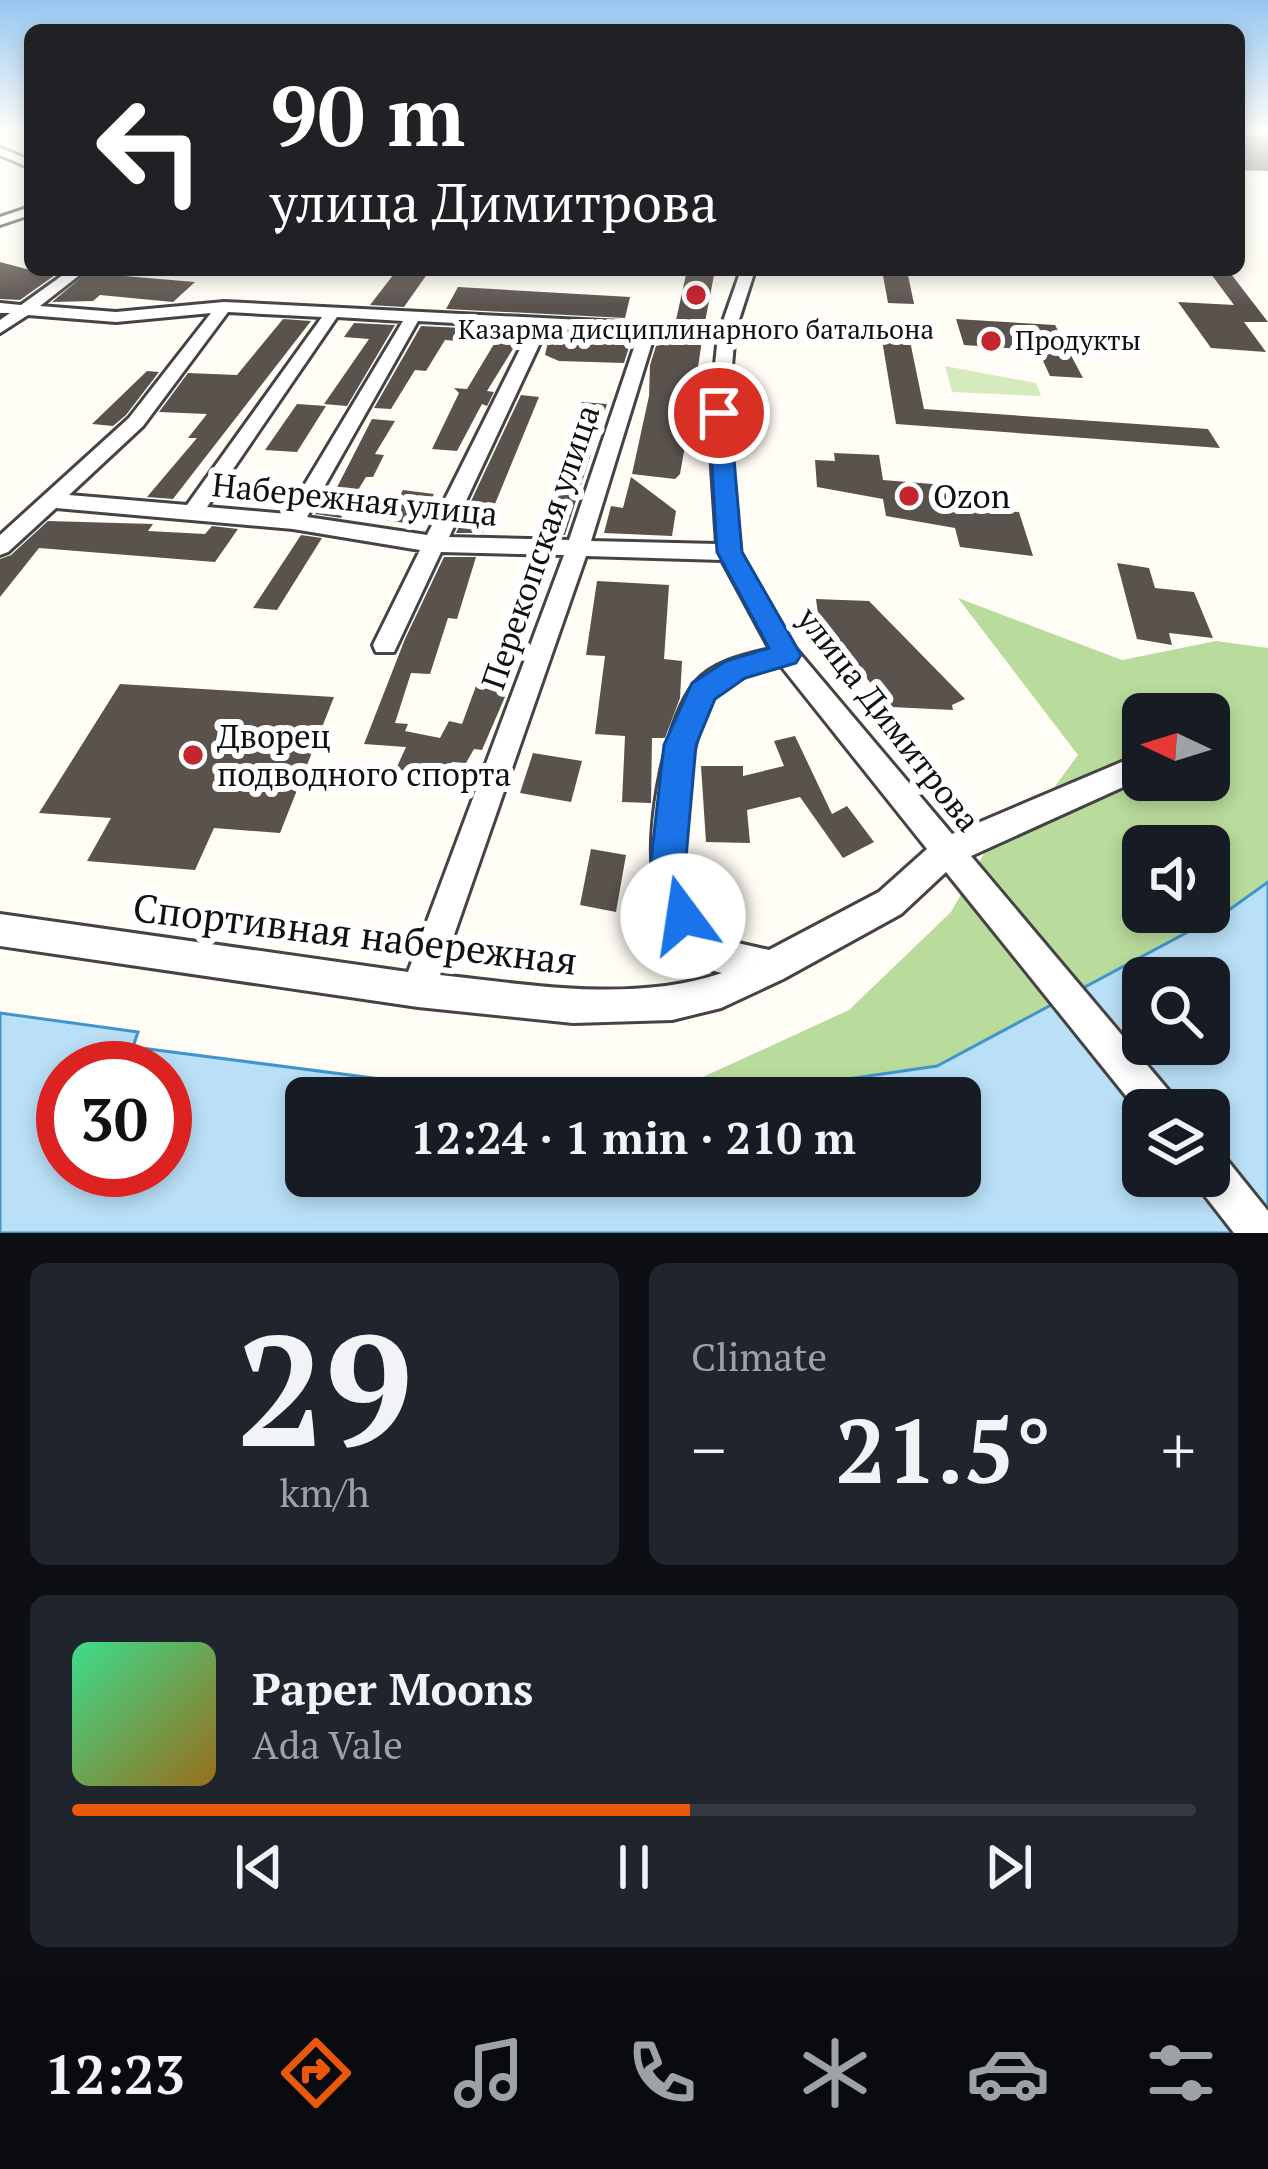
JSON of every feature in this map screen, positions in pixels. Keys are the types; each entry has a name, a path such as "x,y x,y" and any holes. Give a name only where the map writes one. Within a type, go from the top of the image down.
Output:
{"street":[{"path":"0,328 71,276"},
{"name":"улица Димитрова","path":"746,276 727,332 718,422 729,552 786,655 946,853 1007,917 1144,1089"},
{"path":"0,547 136,422 224,307"},
{"path":"0,308 116,317 224,307 727,332"},
{"path":"191,515 333,312"},
{"path":"293,522 414,315"},
{"path":"386,645 542,322"},
{"name":"Перекопская улица","path":"418,990 578,550 649,327"},
{"name":"Набережная улица","path":"47,500 293,522 433,544 729,552"},
{"path":"771,967 710,954 683,916 668,869 680,745 703,692 736,669 786,655"},
{"name":"Спортивная набережная","path":"0,931 418,990 573,1006 650,1004 721,991 771,967 890,903 946,853 1122,774"},
{"path":"1230,1195 1260,1233"}],"green space":[{"path":"945,366 1036,383 1041,396 952,392"},
{"path":"958,598 1122,660 1216,641 1268,648 1268,882 1230,909 1230,825 1122,825 1122,933 1186,933 1141,957 1122,957 1122,967 937,1066 862,1077 703,1077 849,1010 951,912 998,829 1041,805 1078,755"}],"water":[{"path":"1268,882 1268,1233 0,1233 0,1013 138,1032 135,1041 36,1041 36,1197 192,1197 192,1055 365,1077 285,1077 285,1197 981,1197 981,1077 862,1077 937,1066 1122,967 1122,1065 1230,1065 1230,957 1141,957 1186,933 1230,933 1230,909"}],"building":[{"path":"0,262 24,268 24,276 54,276 20,300 0,299"},
{"path":"83,276 195,282 173,302 100,295 93,301 52,302"},
{"path":"392,276 426,276 404,307 370,305"},
{"name":"Казарма дисциплинарного батальона","path":"686,276 714,276 705,322 676,320"},
{"path":"883,276 908,276 914,304 888,303"},
{"path":"1212,276 1233,276 1268,322 1244,322 1266,352 1211,348 1178,302 1234,305"},
{"path":"458,287 630,297 625,318 446,309"},
{"path":"283,319 311,321 173,499 147,497 197,438 188,438 207,414 159,412 188,373 237,375"},
{"path":"956,319 1055,325 1083,378 1050,376 1038,350 964,345"},
{"path":"354,323 395,325 347,406 324,404 369,339 344,337"},
{"path":"421,326 524,331 487,391 494,392 487,406 482,404 457,451 432,449 459,393 454,388 467,389 494,344 445,340 426,371 415,370 391,409 374,408"},
{"path":"550,333 620,336 618,343 630,344 624,363 559,361 545,355"},
{"path":"671,338 702,340 697,374 686,384 695,390 680,474 675,479 632,474 649,396 650,365 656,346 670,343"},
{"path":"882,340 910,341 924,409 1208,429 1220,448 896,424"},
{"path":"147,371 159,372 126,415 113,426 92,424"},
{"path":"521,395 539,397 483,533 456,533"},
{"path":"582,402 607,404 565,535 537,535"},
{"path":"297,404 326,406 297,452 265,450"},
{"path":"372,419 395,421 375,454 384,455 373,477 366,477 341,518 315,514 324,500 330,501"},
{"path":"834,453 879,455 883,480 945,485 951,507 1019,512 1033,556 960,547 955,528 886,516 883,499 817,487 815,460 835,461"},
{"path":"631,477 676,511 672,536 604,533 611,506 623,508"},
{"path":"403,490 434,494 417,525 386,520"},
{"path":"48,521 153,524 148,531 205,534 212,526 238,529 215,562 39,548 0,597 0,559 11,555"},
{"path":"301,535 322,538 277,610 253,608"},
{"path":"444,557 476,557 457,619 448,618 430,674 411,673 395,723 408,724 405,731 440,738 449,721 462,724 479,678 511,683 482,750 474,749 466,763 452,762 444,778 396,769 406,747 364,744 405,639"},
{"path":"1117,563 1149,568 1155,588 1194,592 1213,638 1169,633 1172,645 1137,639"},
{"path":"597,581 669,585 664,659 682,661 680,698 665,738 652,738 651,803 622,802 625,736 595,734 605,656 586,655"},
{"path":"816,599 869,601 965,699 952,705 953,710 891,707 819,622"},
{"name":"Дворец подводного спорта","path":"120,684 334,697 280,833 214,828 195,870 87,861 111,818 39,813"},
{"path":"795,736 832,814 847,806 874,842 843,858 800,797 747,810 750,843 706,842 701,766 743,766 743,776 784,766 774,741"},
{"path":"533,753 582,761 571,802 520,793"},
{"path":"591,849 626,855 616,912 580,905"}],"place":[{"name":"Казарма дисциплинарного батальона","path":"696,295"},
{"name":"Продукты","path":"991,341"},
{"name":"Ozon","path":"909,496"},
{"name":"Дворец подводного спорта","path":"193,755"}],"route":[{"path":"683,916 668,869 680,745 703,692 736,669 786,655 729,552 719,413"}]}
